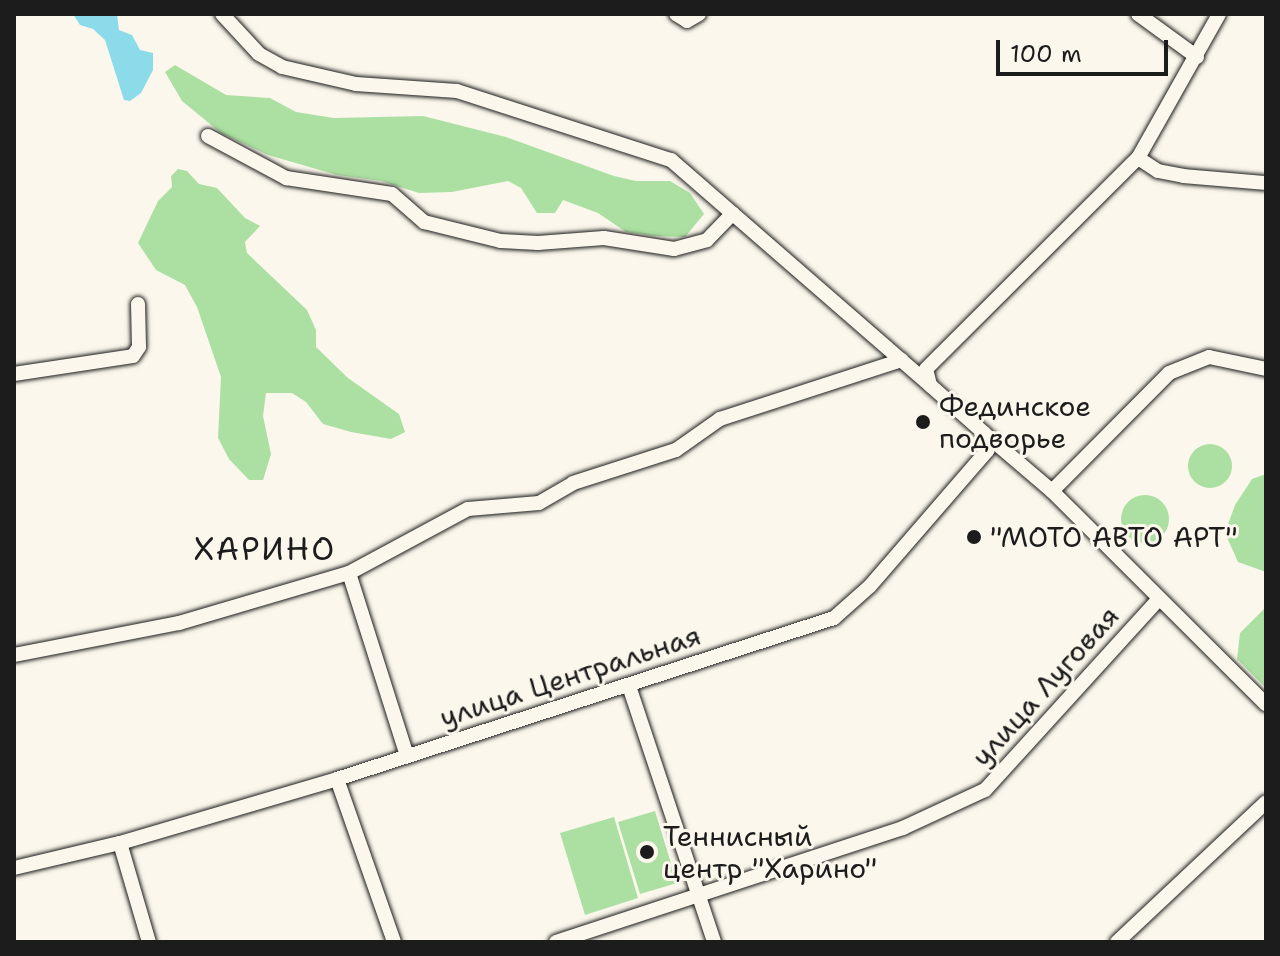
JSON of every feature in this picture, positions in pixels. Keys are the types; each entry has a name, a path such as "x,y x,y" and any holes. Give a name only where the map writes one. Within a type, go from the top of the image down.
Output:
{"street":[{"path":"222,14 259,54 282,67 356,84 457,91 549,123 661,155 676,163 1052,491 1266,704"},
{"path":"676,14 687,21 699,14"},
{"path":"1138,14 1197,57"},
{"path":"930,385 926,369 1138,158 1219,14"},
{"path":"208,136 286,178 392,194 424,222 501,241 538,243 604,238 674,249 707,240 733,213"},
{"path":"1138,158 1158,171 1266,183"},
{"path":"14,374 133,356 139,347 138,304"},
{"path":"1052,491 1169,373 1209,357 1266,369"},
{"path":"14,655 179,623 349,573 468,509 539,503 573,483 676,450 720,419 902,360"},
{"name":"улица Центральная","path":"14,868 120,843 337,779 834,618 870,586 983,458 989,443 984,433"},
{"path":"349,573 407,756"},
{"name":"улица Луговая","path":"556,942 903,828 985,790 1159,599"},
{"path":"629,686 714,942"},
{"path":"337,779 394,942"},
{"path":"1117,942 1266,802"},
{"path":"120,843 149,942"}],"green space":[{"path":"175,65 226,95 270,98 296,112 334,118 423,116 506,137 614,176 636,181 670,181 690,193 704,214 685,237 654,236 626,232 598,213 563,200 555,213 537,213 521,188 508,181 452,192 419,193 381,181 337,175 268,155 221,133 182,101 165,72"},
{"path":"178,169 187,171 199,184 217,188 245,218 260,226 245,242 247,253 307,310 316,330 316,347 348,378 399,414 405,432 391,439 351,432 323,424 306,402 292,393 266,393 263,416 271,454 263,480 249,480 229,459 218,438 221,377 197,307 185,285 156,270 138,243 158,201 172,187 171,176"},
{"path":"1210,444 1226,450 1232,466 1226,482 1210,488 1194,482 1188,466 1194,450"},
{"path":"1266,474 1266,572 1238,562 1225,533 1235,505 1252,479"},
{"path":"1145,495 1162,502 1169,519 1162,536 1145,543 1128,536 1121,519 1128,502"},
{"path":"1266,607 1266,688 1237,659 1240,633"},
{"name":"Теннисный центр \"Харино\"","path":"655,811 677,883 640,894 618,822"},
{"path":"614,817 638,898 585,915 560,833"}],"water":[{"path":"73,14 117,14 119,30 132,35 140,50 153,53 153,70 141,93 130,101 124,100 105,40 93,29 80,25"}],"place":[{"name":"Фединское подворье","path":"923,422"},
{"name":"\"МОТО АВТО АРТ\"","path":"974,537"},
{"name":"Теннисный центр \"Харино\"","path":"647,852"}],"district":[{"name":"ХАРИНО","path":"265,549"}]}
